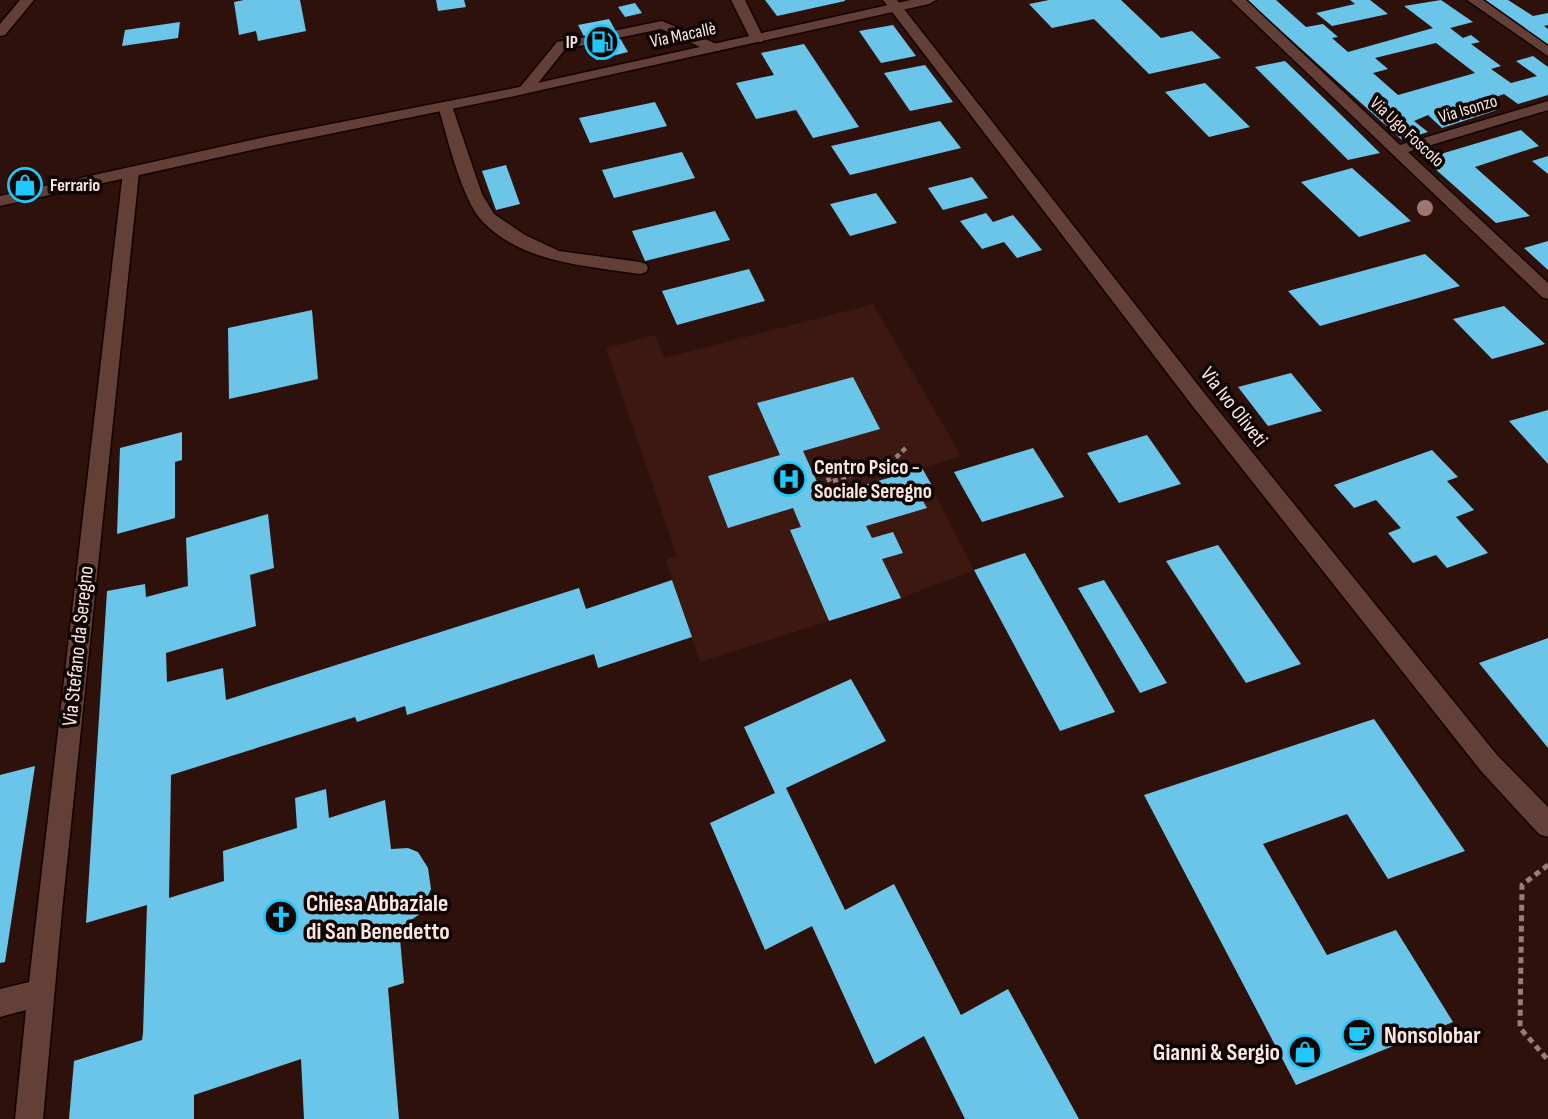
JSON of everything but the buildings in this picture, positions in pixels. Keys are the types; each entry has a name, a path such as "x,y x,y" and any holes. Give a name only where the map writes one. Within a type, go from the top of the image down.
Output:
{"street":[{"path":"0,32 27,0"},
{"path":"738,0 757,39"},
{"name":"Via Macallè","path":"0,201 270,141 757,39 893,4 929,0"},
{"name":"Via Ugo Foscolo","path":"1238,0 1548,293"},
{"path":"1474,0 1548,52"},
{"name":"Via Ivo Oliveti","path":"893,4 1198,399 1480,752 1548,825"},
{"path":"618,34 662,25 714,48"},
{"path":"526,89 562,46 586,40"},
{"name":"Via Isonzo","path":"1399,150 1548,105"},
{"path":"445,106 474,194 488,218 519,239 556,256 640,268"},
{"name":"Via Stefano da Seregno","path":"29,1119 131,172"},
{"path":"0,1003 41,992"}],"path":[{"path":"814,474 825,471 830,482 889,464 908,446"},
{"path":"1548,864 1522,885 1521,1028 1548,1060"}],"shaded area":[{"name":"Centro Psico - Sociale Seregno","path":"873,304 961,456 922,468 974,570 901,598 700,662 666,560 677,556 606,348 655,335 664,358"}],"place":[{"name":"IP","path":"602,42"},
{"name":"Ferrario","path":"25,185"},
{"name":"Centro Psico - Sociale Seregno","path":"789,479"},
{"name":"Chiesa Abbaziale di San Benedetto","path":"281,917"},
{"name":"Nonsolobar","path":"1359,1035"},
{"name":"Gianni & Sergio","path":"1305,1052"}]}
